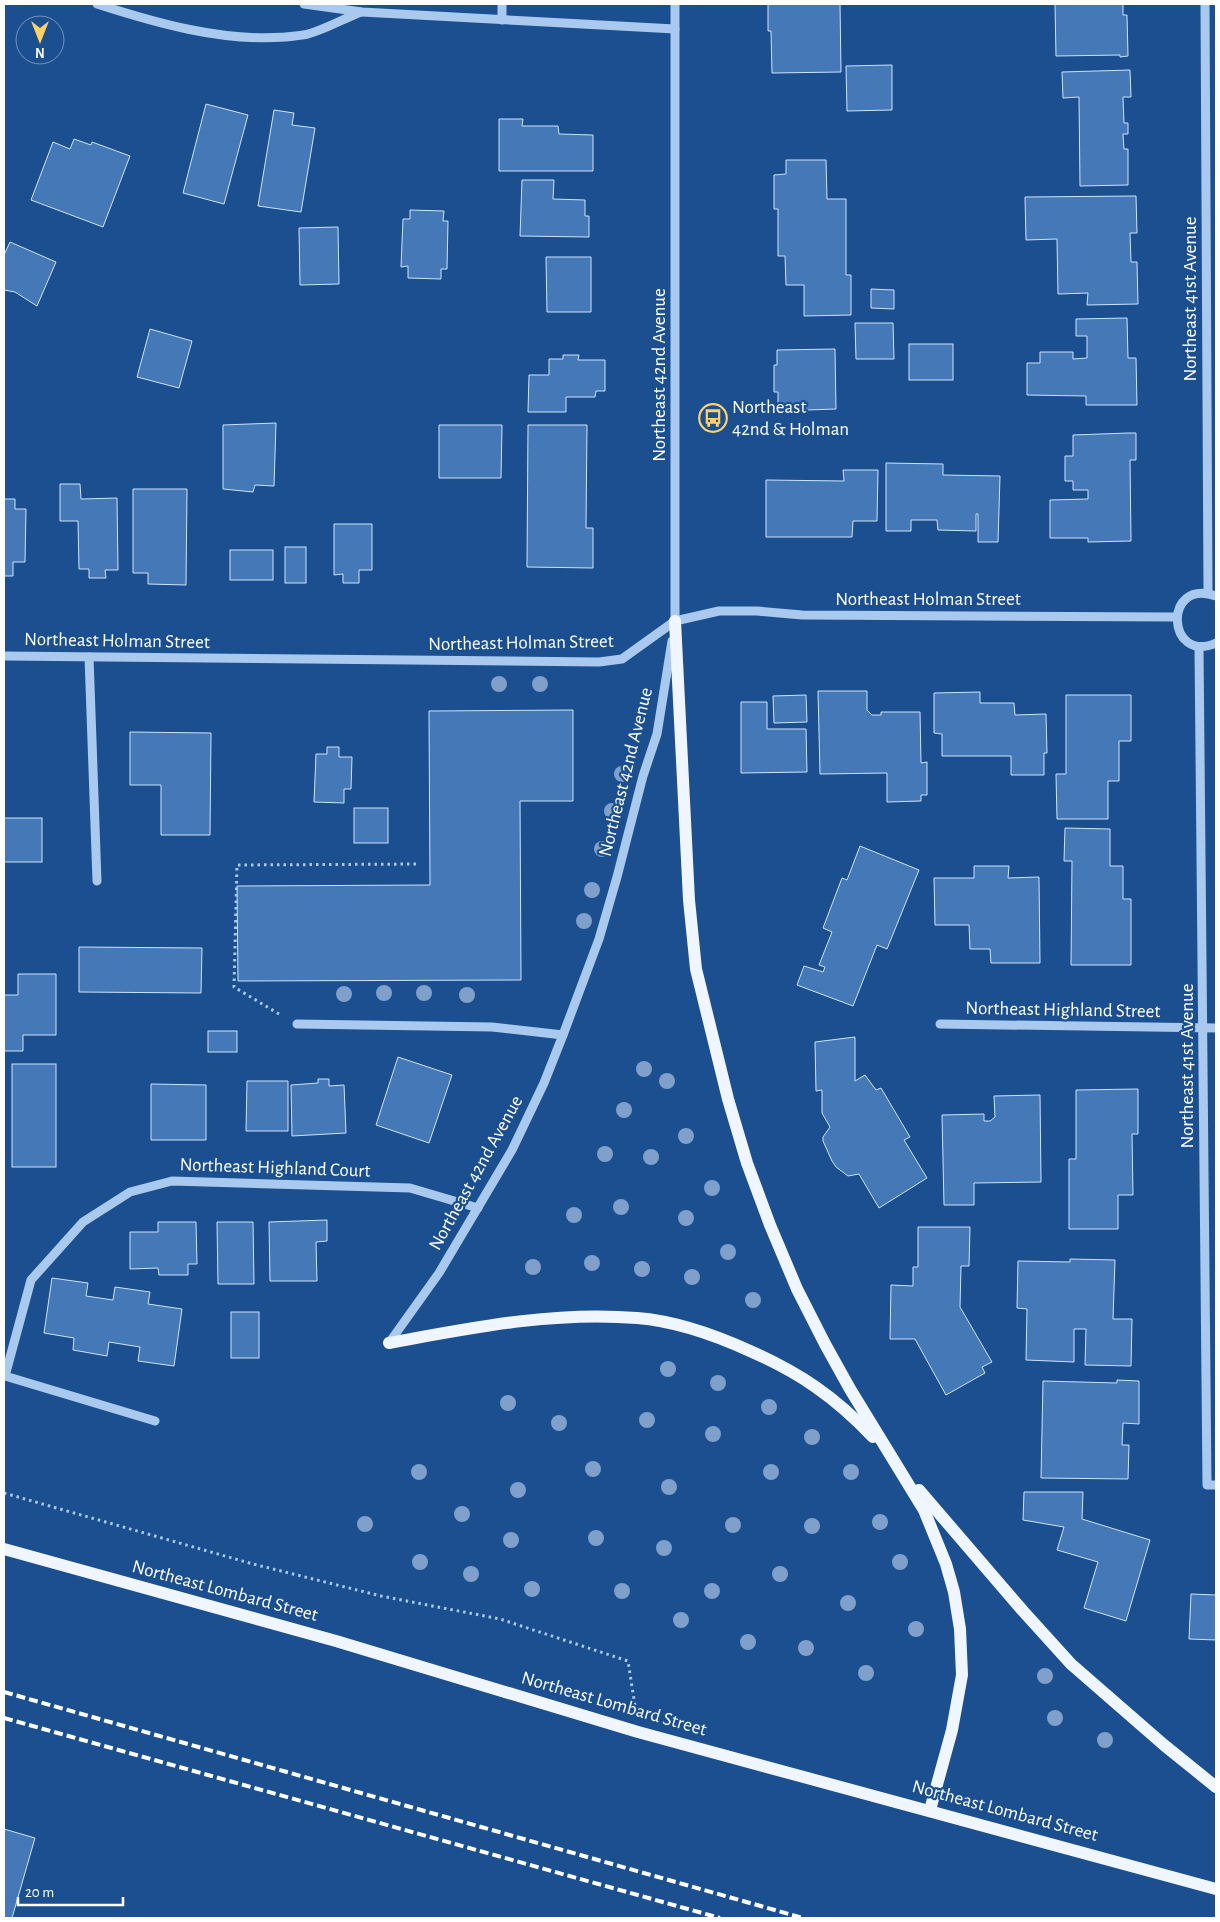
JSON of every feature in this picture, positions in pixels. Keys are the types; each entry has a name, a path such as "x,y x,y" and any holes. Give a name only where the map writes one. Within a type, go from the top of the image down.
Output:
{"main road":[{"path":"675,621 688,900 696,969 710,1032 747,1163 797,1289 825,1344 890,1456 924,1510 934,1531 946,1564 960,1620 962,1675 958,1704 930,1810"},
{"path":"389,1343 499,1323 543,1318 593,1316 639,1318 686,1327 729,1342 766,1358 814,1384 852,1415 1071,1664 1216,1787"},
{"name":"Northeast Lombard Street","path":"4,1549 336,1642 638,1732 1216,1889"}],"street":[{"path":"97,4 139,17 190,29 234,36 268,38 306,35 362,12"},
{"path":"304,4 362,12 675,29"},
{"path":"502,4 502,20"},
{"name":"Northeast 42nd Avenue","path":"389,1343 439,1273 478,1208 512,1150 544,1083 564,1035 599,939 643,776 657,734 675,621 675,4"},
{"name":"Northeast 41st Avenue","path":"1205,4 1212,595"},
{"path":"1212,595 1197,593 1188,597 1181,605 1176,617 1176,624 1182,637 1193,645 1199,647 1216,643"},
{"name":"Northeast Holman Street","path":"4,656 599,662 622,659 675,621 718,611 757,611 802,615 1176,617"},
{"name":"Northeast 41st Avenue","path":"1199,647 1203,1028 1212,1485"},
{"path":"89,657 97,881"},
{"path":"296,1024 492,1027 564,1035"},
{"name":"Northeast Highland Street","path":"940,1024 1216,1028"},
{"name":"Northeast Highland Court","path":"156,1421 5,1376 31,1280 83,1222 130,1192 172,1181 410,1188 478,1208"}],"path":[{"path":"296,1024 234,987 237,865 420,864"},
{"path":"4,1493 262,1566 381,1596 500,1619 628,1661 638,1732"}],"building":[{"path":"768,4 840,4 841,72 772,73 771,31 768,31"},
{"path":"1055,4 1123,4 1123,15 1127,15 1128,56 1056,56"},
{"path":"892,65 892,110 847,111 846,66"},
{"path":"1130,70 1131,97 1123,97 1124,123 1128,123 1128,134 1123,134 1124,149 1128,149 1128,185 1080,186 1079,97 1063,98 1062,72"},
{"path":"206,104 248,115 224,204 183,193"},
{"path":"274,110 294,113 292,125 315,128 301,212 258,206"},
{"path":"499,119 523,119 522,126 558,126 559,134 593,135 593,171 499,171"},
{"path":"74,139 91,145 92,142 130,156 103,227 31,200 53,142 70,149"},
{"path":"786,160 826,160 827,199 846,199 846,275 851,275 851,315 804,316 804,285 786,285 785,256 778,256 778,209 774,209 774,175 786,174"},
{"path":"522,180 554,180 553,199 585,200 585,216 589,216 589,237 520,236"},
{"path":"1136,196 1137,233 1130,233 1131,262 1137,262 1138,304 1087,305 1088,293 1058,294 1057,239 1026,240 1025,197"},
{"path":"410,210 444,211 443,221 448,221 447,269 441,269 441,279 408,278 408,266 401,267 403,219 410,219"},
{"path":"338,227 339,284 300,285 299,228"},
{"path":"10,242 56,262 37,306 15,292 4,290 4,255"},
{"path":"546,257 591,257 591,312 547,312"},
{"path":"871,289 894,290 894,309 871,308"},
{"path":"1127,318 1128,358 1136,358 1137,405 1086,405 1086,396 1027,395 1027,363 1040,363 1040,352 1073,352 1073,359 1087,358 1087,336 1076,336 1076,319"},
{"path":"855,323 893,323 894,359 856,359"},
{"path":"150,329 192,341 179,388 137,377"},
{"path":"909,344 953,344 953,380 909,380"},
{"path":"835,349 836,409 778,411 778,392 774,392 774,365 777,365 777,350"},
{"path":"563,355 579,355 578,360 605,360 605,391 596,391 595,397 566,397 566,412 528,412 529,375 549,375 549,359 563,359"},
{"path":"276,423 274,486 255,485 253,492 223,489 223,425"},
{"path":"439,425 502,425 501,478 439,478"},
{"path":"528,425 587,425 586,528 593,528 593,568 527,567"},
{"path":"1136,433 1136,460 1130,460 1131,541 1088,542 1088,538 1050,538 1050,500 1088,499 1088,490 1073,490 1073,481 1065,481 1065,456 1073,456 1073,435"},
{"path":"886,463 943,464 943,475 1000,476 998,542 978,542 978,514 976,514 976,531 938,530 937,520 911,520 911,531 886,531"},
{"path":"843,470 878,470 877,521 853,521 852,537 766,537 766,480 844,481"},
{"path":"60,484 80,484 81,499 117,498 118,570 105,570 106,578 89,578 89,569 79,569 78,521 60,521"},
{"path":"133,489 187,489 186,585 148,584 148,573 133,573"},
{"path":"4,499 15,499 15,509 26,509 25,562 13,562 13,576 4,576"},
{"path":"334,524 372,524 372,570 359,570 359,583 343,583 343,574 334,575"},
{"path":"285,547 306,547 306,583 285,583"},
{"path":"230,550 273,550 273,580 230,580"},
{"path":"818,691 867,691 867,710 872,715 881,715 881,712 920,712 921,763 927,762 927,795 921,795 921,801 887,802 887,773 820,774"},
{"path":"980,692 980,703 1014,703 1015,715 1046,714 1047,753 1044,753 1044,775 1011,775 1011,756 942,756 942,734 934,733 934,693"},
{"path":"806,695 807,722 774,723 773,696"},
{"path":"1066,695 1131,695 1131,741 1119,741 1119,781 1108,781 1108,819 1057,819 1056,774 1066,774"},
{"path":"741,702 767,702 767,729 806,729 807,772 741,773"},
{"path":"573,710 573,801 520,801 521,980 238,981 237,886 430,885 429,711"},
{"path":"130,732 211,733 210,835 161,835 161,785 130,785"},
{"path":"327,747 339,747 339,757 352,757 351,789 344,789 344,803 314,802 316,754 327,754"},
{"path":"354,808 388,808 388,843 354,843"},
{"path":"4,818 42,818 42,862 4,862"},
{"path":"1065,828 1110,829 1110,866 1123,866 1123,899 1131,899 1131,965 1071,965 1072,861 1064,861"},
{"path":"860,846 919,870 887,949 877,945 853,1006 797,985 804,966 823,972 825,967 819,965 832,932 823,928 842,878 847,880"},
{"path":"974,866 1009,866 1008,878 1039,877 1040,963 991,963 990,949 970,949 969,925 935,925 934,878 974,878"},
{"path":"79,947 202,948 201,993 79,992"},
{"path":"18,974 56,974 56,1035 23,1035 23,1051 4,1051 4,995 18,995"},
{"path":"208,1031 237,1031 237,1052 208,1052"},
{"path":"855,1037 855,1081 865,1075 876,1090 881,1088 910,1137 904,1140 927,1178 879,1208 859,1174 848,1176 836,1167 823,1141 823,1137 830,1127 822,1113 822,1090 816,1091 815,1042"},
{"path":"398,1057 452,1075 429,1143 376,1125"},
{"path":"12,1064 56,1064 56,1167 12,1167"},
{"path":"318,1079 329,1079 329,1086 344,1085 346,1133 292,1136 291,1085 318,1083"},
{"path":"247,1081 288,1081 288,1131 246,1131"},
{"path":"151,1084 206,1085 206,1140 151,1140"},
{"path":"1138,1089 1138,1134 1132,1134 1133,1195 1118,1195 1118,1229 1069,1229 1069,1159 1076,1159 1076,1090"},
{"path":"1040,1095 1041,1182 974,1183 974,1205 944,1205 942,1115 984,1114 984,1121 990,1121 995,1117 994,1096"},
{"path":"327,1220 327,1241 316,1242 317,1281 270,1281 269,1222"},
{"path":"158,1222 196,1222 197,1264 188,1264 188,1275 159,1275 158,1268 130,1269 130,1232 158,1232"},
{"path":"217,1222 253,1222 254,1284 218,1284"},
{"path":"918,1227 970,1227 969,1266 961,1266 960,1307 992,1362 982,1367 985,1373 946,1395 915,1339 890,1339 891,1285 913,1286 913,1267 918,1267"},
{"path":"1070,1259 1115,1260 1113,1319 1132,1319 1131,1366 1085,1365 1086,1329 1074,1329 1074,1362 1026,1360 1027,1309 1017,1308 1018,1261 1070,1262"},
{"path":"52,1278 88,1283 86,1296 113,1300 115,1287 150,1292 148,1304 182,1309 174,1366 138,1361 140,1347 109,1342 107,1356 73,1350 74,1338 44,1333"},
{"path":"231,1312 259,1312 259,1358 231,1358"},
{"path":"1117,1380 1139,1381 1139,1424 1123,1423 1122,1445 1129,1445 1128,1479 1041,1478 1043,1381 1117,1383"},
{"path":"1024,1492 1083,1492 1082,1519 1150,1540 1126,1621 1084,1608 1098,1562 1057,1550 1064,1527 1023,1520"},
{"path":"1191,1594 1216,1595 1216,1640 1189,1639"},
{"path":"4,1829 35,1838 12,1918 4,1918"}],"railway":[{"path":"4,1692 803,1918"},
{"path":"4,1718 720,1918"}],"place":[{"name":"Northeast 42nd & Holman","path":"713,418"}]}
